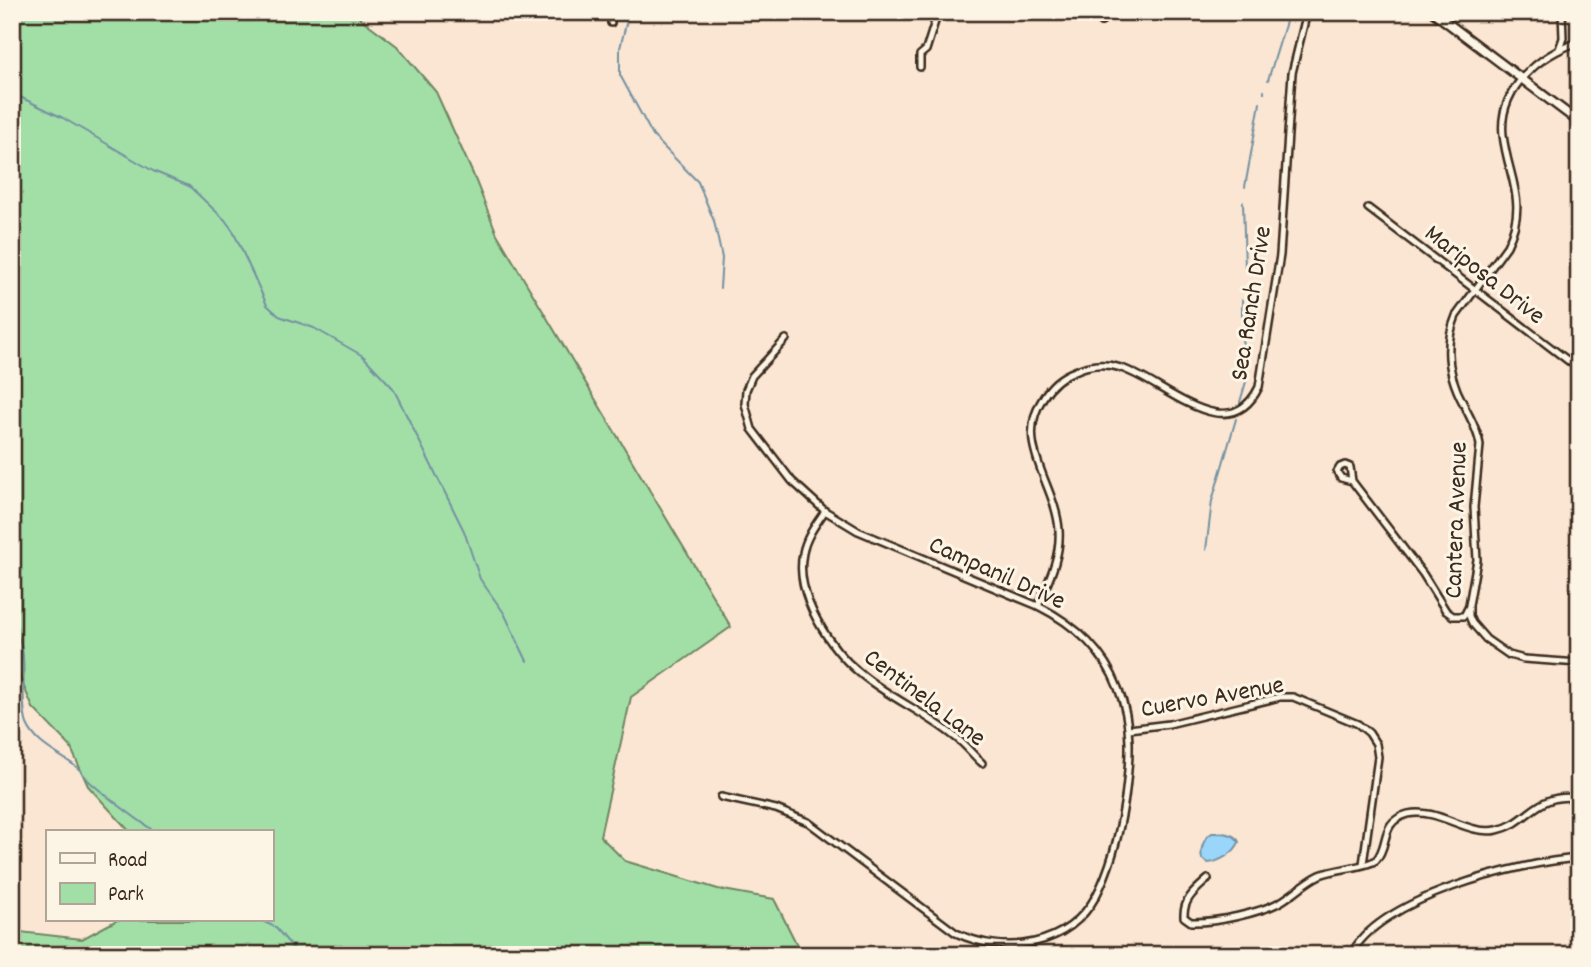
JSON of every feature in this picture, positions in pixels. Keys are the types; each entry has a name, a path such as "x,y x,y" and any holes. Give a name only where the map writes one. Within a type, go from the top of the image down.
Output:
{"street":[{"path":"611,12 611,23"},
{"path":"920,67 920,55 926,50 938,12"},
{"path":"1101,22 1103,12"},
{"name":"Sea Ranch Drive","path":"1038,606 1055,561 1059,534 1055,509 1033,447 1032,429 1041,401 1054,384 1079,369 1112,366 1133,372 1202,410 1216,414 1229,413 1240,408 1257,391 1280,255 1292,73 1307,12"},
{"path":"1433,12 1579,122"},
{"path":"1559,50 1563,38 1562,12"},
{"path":"1521,78 1525,72 1559,50 1579,42"},
{"name":"Cantera Avenue","path":"1521,78 1506,107 1503,134 1516,187 1517,216 1513,235 1456,316 1447,351 1457,393 1479,435 1480,445 1474,507 1477,560 1469,616 1475,629 1497,649 1509,655 1524,659 1579,663"},
{"name":"Mariposa Drive","path":"1368,208 1579,369"},
{"name":"Campanil Drive","path":"721,797 776,809 808,822 944,925 969,939 1006,946 1030,944 1054,936 1069,927 1086,911 1097,894 1110,861 1123,812 1129,766 1129,729 1118,688 1100,655 1070,624 1038,606 875,539 825,511 792,481 756,435 746,415 745,397 752,376 786,340"},
{"path":"1352,481 1423,574 1446,611 1453,616 1464,616 1469,605"},
{"name":"Centinela Lane","path":"825,511 809,535 801,569 805,594 826,635 841,655 863,676 956,737 982,763"},
{"name":"Cuervo Avenue","path":"1129,729 1169,724 1280,697 1301,699 1358,724 1369,733 1376,744 1378,757 1363,864"},
{"path":"1208,879 1187,901 1184,914 1191,922 1265,908 1278,903 1321,875 1375,861 1380,855 1390,826 1407,815 1417,813 1474,829 1497,830 1517,821 1545,801 1557,797 1579,797"},
{"path":"1351,955 1364,936 1377,925 1426,897 1528,865 1579,858"}],"green space":[{"path":"12,12 352,12 397,46 436,92 497,234 731,627 631,697 600,836 625,861 718,889 774,899 802,955 12,955 12,931 82,939 113,922 273,922 273,830 128,830 88,786 70,746 33,708 18,673 12,642"}],"water":[{"path":"1212,833 1231,835 1239,842 1226,856 1208,863 1202,859 1202,848 1206,838"}],"waterway":[{"path":"629,12 620,48 620,75 653,136 698,182 714,221 722,258 720,288"},
{"path":"1268,80 1289,12"},
{"path":"12,93 63,118 153,171 189,186 233,231 267,305 279,316 314,328 363,356 393,388 464,531 480,579 504,613 527,661"},
{"path":"1245,187 1260,103"},
{"path":"1243,202 1245,268"},
{"path":"1242,300 1242,315"},
{"path":"1240,402 1248,375 1242,339"},
{"path":"1206,550 1212,501 1236,419"},
{"path":"12,629 22,646 25,714 31,731 42,743 152,830"},
{"path":"264,922 275,927 299,955"}]}
